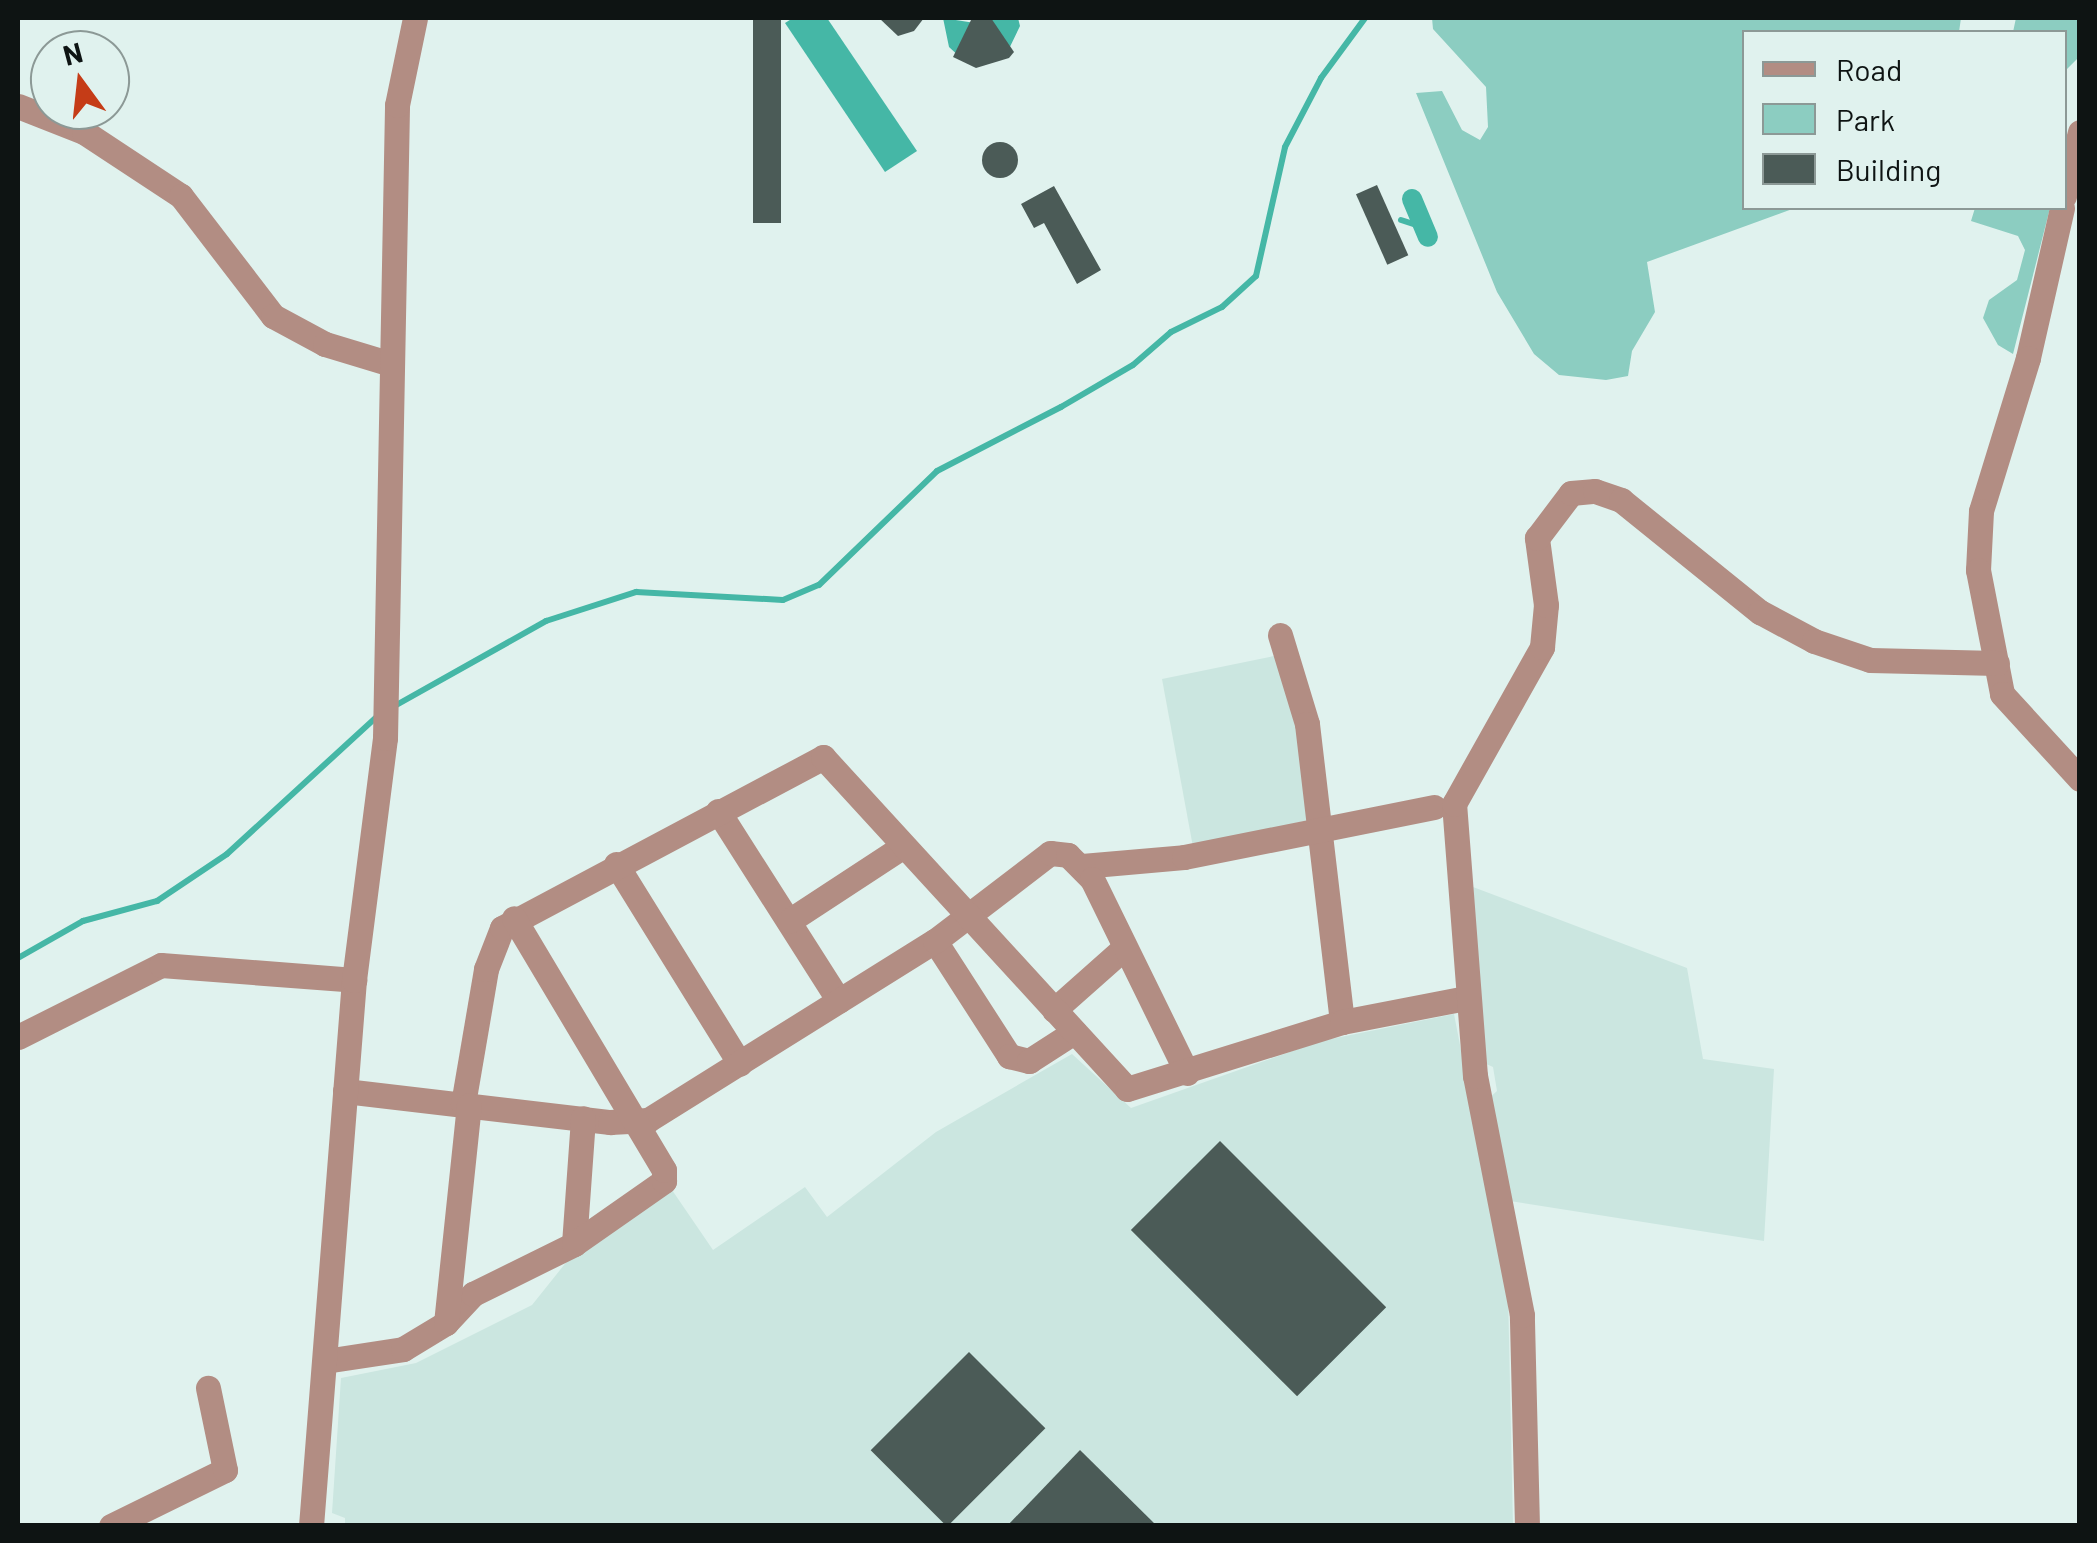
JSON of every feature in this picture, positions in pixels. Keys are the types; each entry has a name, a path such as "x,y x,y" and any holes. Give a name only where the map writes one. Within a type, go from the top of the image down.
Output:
{"street":[{"path":"311,1526 354,980 385,738 396,105 415,18"},
{"path":"18,106 84,132 181,196 273,316 325,344 391,364"},
{"path":"2067,184 2080,132"},
{"path":"2062,210 2028,358 1981,511 1978,570 2002,694 2018,718 2080,780"},
{"path":"1527,1526 1522,1315 1465,998 1456,796 1542,647 1546,605 1537,538 1571,494 1621,500 1760,612 1814,641 1870,660 1996,663"},
{"path":"1280,635 1304,703 1322,825 1342,1022"},
{"path":"446,1323 466,1104 486,968 502,928 514,918 823,757 902,848 970,916 1020,980 1054,1010 1127,1089 1342,1022 1465,998"},
{"path":"345,1091 636,1124 935,942 1050,853 1082,866 1184,857 1322,825 1434,807"},
{"path":"718,811 839,1001"},
{"path":"789,921 902,848"},
{"path":"616,864 740,1064"},
{"path":"1082,866 1187,1073"},
{"path":"324,1361 403,1349 436,1335 473,1294 574,1244 664,1181 636,1124 514,918"},
{"path":"935,942 1009,1056 1029,1061 1074,1032"},
{"path":"1054,1010 1124,948"},
{"path":"18,1036 162,965 354,980"},
{"path":"574,1244 584,1118"},
{"path":"111,1526 138,1519 226,1470 208,1388"}],"shaded area":[{"path":"793,18 827,18 917,151 885,172 785,23"},
{"path":"943,18 994,26 991,18 1018,18 1020,26 1006,55 961,58 949,47"},
{"path":"1279,655 1296,698 1308,820 1193,847 1162,679"},
{"path":"1473,887 1687,968 1703,1059 1774,1069 1764,1241 1510,1201 1488,1099 1497,1091 1493,1067 1482,1062"},
{"path":"1454,1014 1508,1292 1513,1525 345,1526 345,1518 332,1513 341,1378 416,1363 532,1305 568,1260 672,1190 713,1250 805,1187 827,1217 936,1132 1072,1054 1131,1108 1321,1041"}],"green space":[{"path":"1432,18 1961,18 1959,30 1742,30 1742,210 1790,210 1647,262 1655,312 1632,351 1628,376 1606,380 1559,375 1534,354 1497,292 1416,93 1442,91 1462,130 1480,140 1488,127 1486,87 1433,29"},
{"path":"2016,18 2079,18 2079,57 2067,69 2067,30 2013,30"},
{"path":"1974,210 2049,210 2013,354 1998,345 1983,318 1989,300 2017,280 2025,250 2018,236 1971,221"}],"building":[{"path":"753,18 781,18 781,223 753,223"},
{"path":"879,18 924,18 914,31 898,36"},
{"path":"972,18 991,18 1014,52 1009,58 976,68 953,57"},
{"path":"1000,142 1013,147 1018,160 1013,173 1000,178 987,173 982,160 987,147"},
{"path":"1377,185 1408,255 1387,265 1356,194"},
{"path":"1054,186 1101,270 1077,284 1044,223 1034,228 1021,204"},
{"path":"1220,1141 1386,1307 1297,1396 1131,1230"},
{"path":"969,1352 1045,1428 948,1526 871,1450"},
{"path":"1080,1450 1157,1526 1007,1526"}],"waterway":[{"path":"391,708 546,621 636,592 783,600 819,585 937,471 1061,407 1133,365 1171,332 1222,307 1256,276 1285,147 1321,78 1365,18"},
{"path":"1412,199 1428,237"},
{"path":"1401,220 1425,228"},
{"path":"18,958 83,921 157,901 227,854 380,714"}]}
